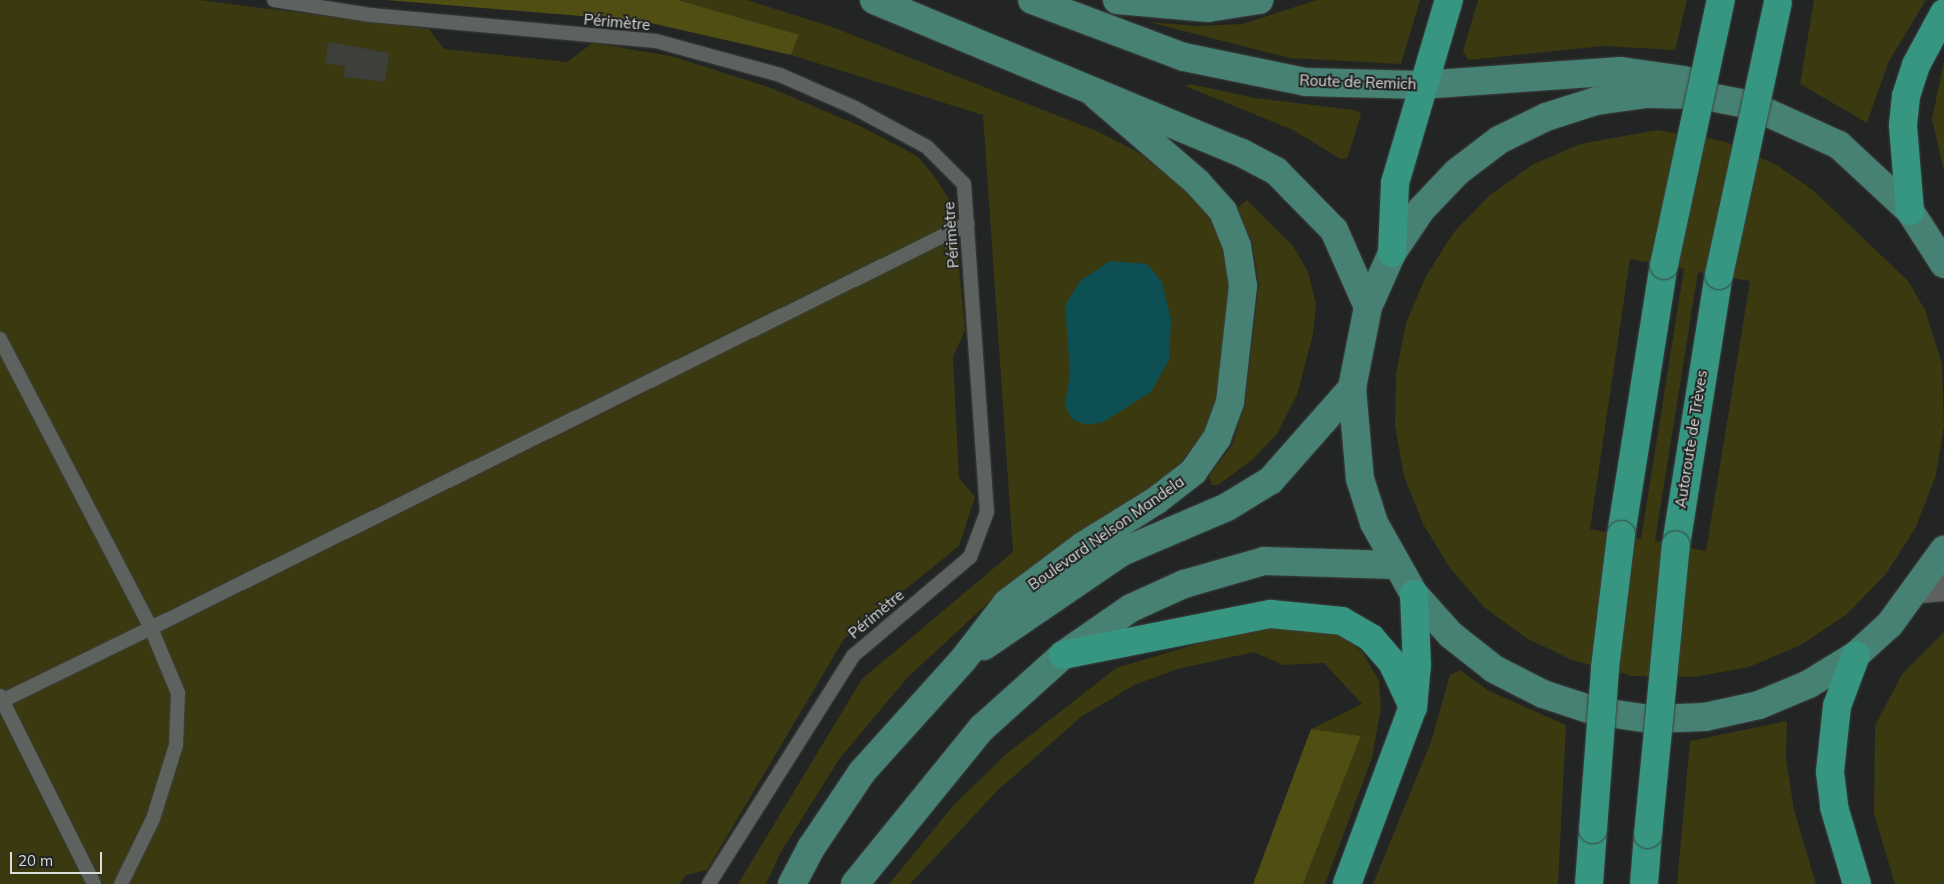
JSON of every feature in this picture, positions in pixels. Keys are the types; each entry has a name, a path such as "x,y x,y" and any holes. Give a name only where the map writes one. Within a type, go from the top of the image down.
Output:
{"highway":[{"path":"1392,253 1395,183 1421,85 1449,0"},
{"path":"1589,884 1605,668 1621,535 1664,265 1721,0"},
{"name":"Autoroute de Trèves","path":"1644,884 1676,545 1718,275 1778,1"},
{"path":"1910,211 1902,125 1906,96 1916,65 1944,13"},
{"path":"1347,884 1414,708 1417,665 1414,594"},
{"path":"1062,655 1271,614 1342,621 1371,638 1392,662 1414,708"},
{"path":"1856,655 1837,706 1830,772 1834,808 1857,884"}],"main road":[{"path":"874,0 1096,95 1240,152 1282,176 1334,230 1368,307"},
{"name":"Route de Remich","path":"1032,0 1184,57 1306,82 1421,85 1621,70 1687,81 1751,105"},
{"path":"1117,0 1208,8 1259,0"},
{"path":"1944,264 1936,236 1839,146 1751,105 1700,95 1647,94 1596,101 1546,117 1499,140 1457,172 1421,210 1392,253 1368,307 1352,388 1360,479 1395,565 1414,594 1451,635 1502,673 1543,694 1595,711 1650,719 1705,717 1759,705 1809,684 1856,655 1932,588 1944,550"},
{"name":"Boulevard Nelson Mandela","path":"792,884 811,848 862,772 963,660 1007,603 1193,472 1217,438 1230,402 1243,286 1238,246 1223,211 1197,182 1096,95"},
{"name":"Boulevard Nelson Mandela","path":"963,660 1122,552 1228,507 1271,480 1352,388"},
{"path":"855,884 982,728 1062,655 1131,608 1184,584 1267,560 1395,565"}],"lane":[{"name":"Périmètre","path":"274,0 371,15 656,42 780,75 854,107 927,147 964,184 987,512 970,557 853,656 709,884"},
{"path":"94,884 1,699 151,628 967,224"},
{"path":"0,340 151,628 178,693 176,745 153,819 121,884"}],"shaded area":[{"path":"0,0 199,0 429,29 444,49 567,62 593,43 671,56 771,88 862,127 917,156 934,176 953,205 965,330 953,357 959,478 975,497 959,546 844,639 707,870 686,875 680,884 0,884"},
{"path":"386,0 678,0 799,35 791,55 642,21"},
{"path":"678,0 747,0 832,27 1099,132 1138,152 1189,192 1211,219 1225,255 1230,285 1215,403 1206,429 1181,462 1147,494 1001,591 907,678 840,758 781,852 766,884 738,884 862,679 1013,552 983,115 791,55 799,36"},
{"path":"1317,0 1420,0 1401,64 1290,58 1148,22 1197,26 1242,24"},
{"path":"1478,0 1687,0 1675,50 1603,46 1468,60 1463,51"},
{"path":"1814,0 1926,0 1888,63 1867,123 1800,84"},
{"path":"1944,61 1944,171 1932,119"},
{"path":"1190,84 1255,98 1354,110 1361,113 1347,158 1341,159 1293,130 1185,86"},
{"path":"1657,130 1723,141 1777,165 1814,191 1908,281 1925,310 1942,364 1944,426 1936,475 1916,527 1886,574 1847,614 1801,645 1749,667 1694,677 1632,676 1572,660 1526,638 1484,607 1450,568 1423,524 1404,476 1395,426 1396,374 1406,323 1426,276 1454,232 1490,195 1532,165 1580,144","holes":["1630,259 1684,269 1641,539 1590,529","1698,272 1750,281 1706,551 1655,541"]},
{"path":"1247,200 1293,246 1308,272 1316,304 1313,334 1297,395 1277,434 1252,460 1218,485 1212,485 1209,476 1232,445 1245,403 1259,284 1252,242 1237,208"},
{"path":"1309,627 1341,633 1363,653 1379,681 1381,707 1372,758 1325,884 1303,884 1361,736 1311,729 1362,704 1324,663 1283,665 1254,652 1178,669 1134,685 1081,717 998,790 910,884 889,884 952,807 1005,755 1116,668 1210,640 1270,628"},
{"path":"1944,632 1944,884 1895,884 1874,814 1875,726 1902,674"},
{"path":"1460,670 1489,691 1566,725 1558,884 1373,884 1431,742 1450,675"},
{"path":"1787,721 1786,757 1794,810 1816,884 1677,884 1690,741"},
{"path":"1311,729 1361,736 1303,884 1253,884"}],"water":[{"path":"1110,261 1147,264 1162,282 1171,320 1169,360 1151,392 1103,422 1087,425 1072,419 1065,406 1070,373 1065,305 1081,280"}],"building":[{"path":"328,42 389,53 385,82 344,77 345,66 325,63"}]}
